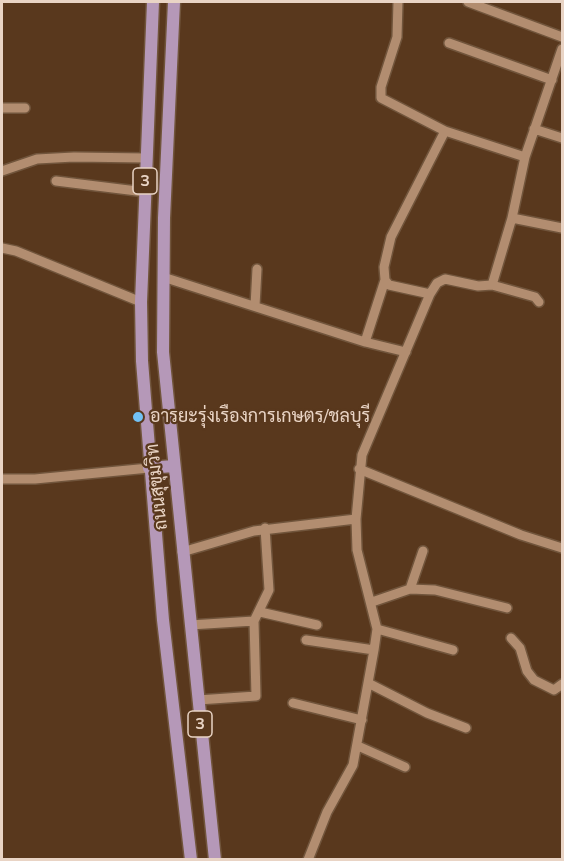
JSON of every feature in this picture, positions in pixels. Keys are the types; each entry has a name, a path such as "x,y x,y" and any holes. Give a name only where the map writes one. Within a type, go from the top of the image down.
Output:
{"main road":[{"name":"ถนนสุขุมวิท","path":"153,2 141,302 149,468 163,620 190,860"},
{"name":"ถนนสุขุมวิท","path":"174,2 163,277 163,352 215,860"},
{"path":"149,468 173,466"}],"street":[{"path":"398,2 397,37 381,87 381,98 445,131 525,157"},
{"path":"468,2 562,37"},
{"path":"449,43 552,80"},
{"path":"492,285 512,218 525,157 552,80 560,66 562,49"},
{"path":"2,108 25,108"},
{"path":"534,129 562,138"},
{"path":"365,342 385,280 384,267 391,237 445,131"},
{"path":"2,171 37,159 146,158"},
{"path":"57,181 145,192"},
{"path":"512,218 562,228"},
{"path":"2,248 16,251 141,302"},
{"path":"255,306 257,269"},
{"path":"163,277 365,342 406,352"},
{"path":"308,860 327,812 353,765 370,684 377,629 357,550 356,519 362,455 430,294 437,283 445,279 478,286 492,285 535,297 539,302"},
{"path":"385,280 389,285 430,294"},
{"path":"2,479 35,479 149,468"},
{"path":"359,469 521,535 562,548"},
{"path":"182,552 265,528 356,519"},
{"path":"198,700 256,696 254,621 269,590 265,528"},
{"path":"410,589 423,551"},
{"path":"372,602 410,589 443,591 507,608"},
{"path":"260,612 317,625"},
{"path":"190,625 254,621"},
{"path":"377,629 453,650"},
{"path":"511,638 520,648 527,671 534,680 554,690 562,684"},
{"path":"306,639 374,650"},
{"path":"370,684 427,713 466,728"},
{"path":"293,703 362,720"},
{"path":"358,746 405,767"}],"place":[{"name":"อารยะรุ่งเรืองการเกษตร/ชลบุรี","path":"138,417"}]}
